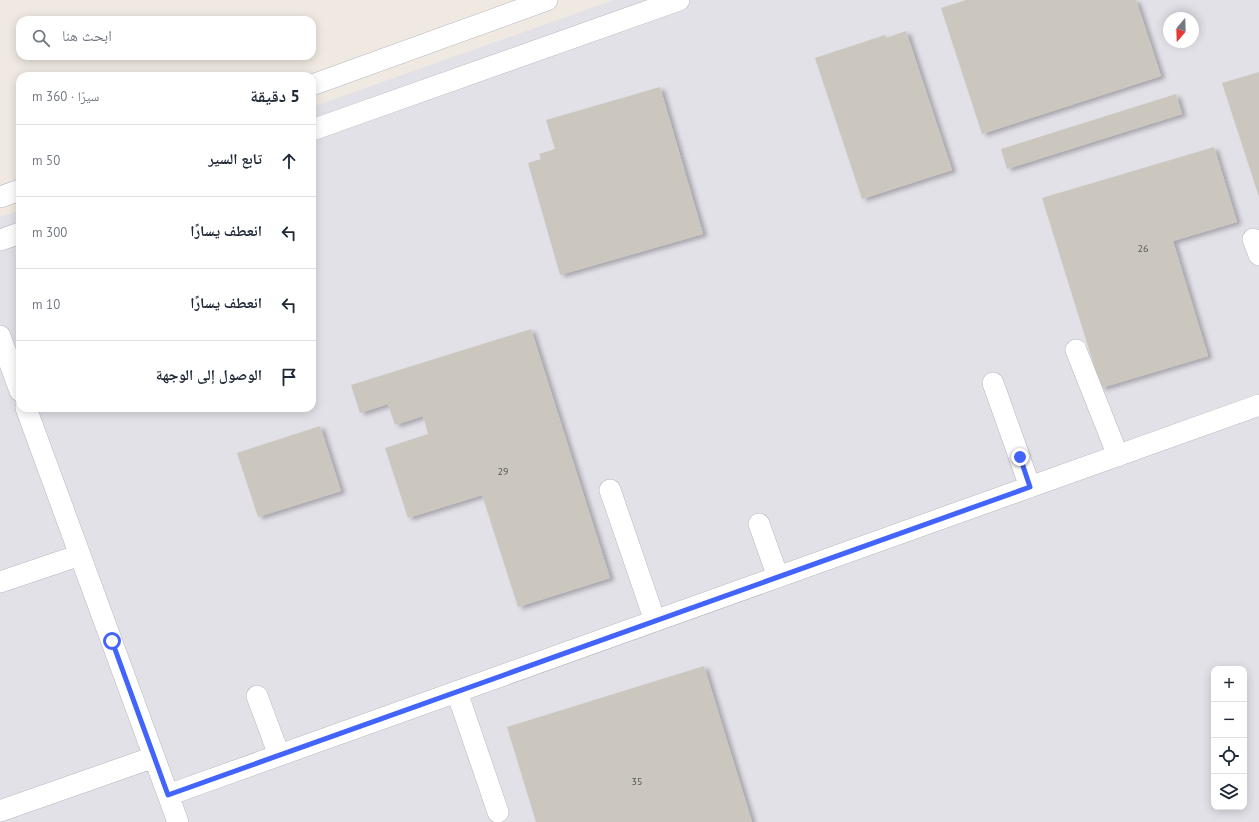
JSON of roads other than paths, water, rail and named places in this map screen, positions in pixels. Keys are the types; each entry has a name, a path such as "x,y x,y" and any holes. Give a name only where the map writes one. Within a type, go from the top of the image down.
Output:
{"street":[{"path":"316,84 547,0"},
{"path":"316,129 679,0"},
{"path":"0,197 16,191"},
{"path":"0,240 16,234"},
{"path":"0,336 16,380"},
{"path":"1076,350 1118,456"},
{"path":"994,383 1030,487"},
{"path":"168,795 1259,405"},
{"path":"27,412 178,822"},
{"path":"610,490 655,621"},
{"path":"759,524 778,577"},
{"path":"0,582 80,554"},
{"path":"457,692 498,812"},
{"path":"257,696 279,755"},
{"path":"0,811 154,756"}]}
